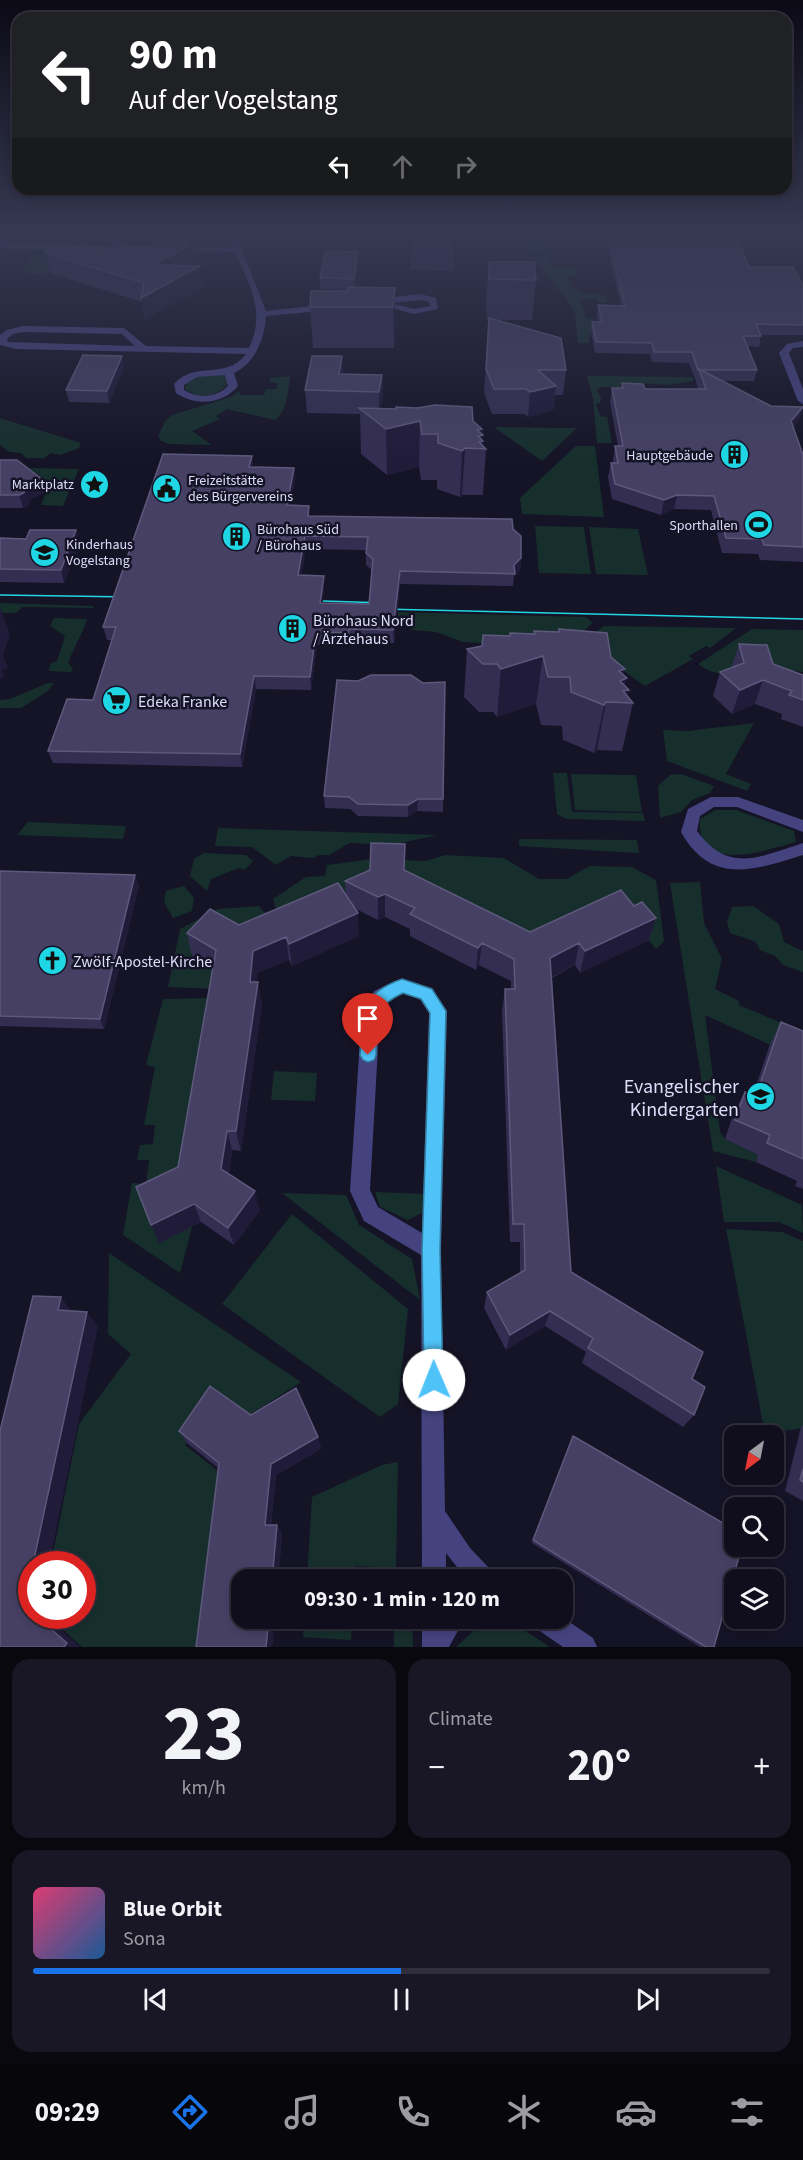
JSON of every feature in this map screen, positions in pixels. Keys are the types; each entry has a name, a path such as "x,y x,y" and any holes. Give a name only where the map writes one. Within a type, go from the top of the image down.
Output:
{"street":[{"path":"229,372 232,386 228,392 220,396 195,399 178,391 179,384 190,375 229,372 245,361 259,333 262,314 260,309"},
{"path":"262,314 311,309"},
{"path":"398,309 411,312 425,312 431,309"},
{"path":"143,348 124,331 23,329 10,332 2,338 4,344 16,346 252,351"},
{"path":"803,344 790,346 784,353 803,401"},
{"path":"792,372 803,372"},
{"path":"803,826 738,802 711,802 693,813 689,832 700,850 722,863 749,865 803,849"},
{"path":"431,1250 371,1214 360,1191 371,1010 381,996 402,986 426,994 438,1011 431,1250 434,1569"},
{"path":"435,1517 473,1569"},
{"path":"434,1629 435,1645"},
{"path":"435,1645 446,1629"},
{"path":"559,1629 584,1647"}],"green space":[{"path":"573,309 583,309 586,318 595,319 599,332 590,332 589,343 578,343"},
{"path":"211,373 226,373 230,380 221,390 210,395 197,395 185,389 186,383 194,378"},
{"path":"290,376 285,406 275,420 227,409 216,416 220,419 192,431 212,445 169,444 161,441 158,436 165,421 172,415 231,397 239,391 240,395 264,395 266,389 277,389 277,383 270,382 270,378"},
{"path":"587,376 693,377 693,381 669,385 640,383 621,387 600,387 597,391 601,398 600,403 596,404 600,416 607,417 612,443 597,443 593,399"},
{"path":"0,418 81,443 79,448 60,455 51,453 44,458 26,458 21,453 9,452 0,445"},
{"path":"494,427 577,428 542,461"},
{"path":"576,446 595,446 604,517 522,514 520,498"},
{"path":"29,468 79,469 63,506 41,505 50,483"},
{"path":"535,526 584,527 591,574 539,573"},
{"path":"589,527 638,529 648,575 596,574"},
{"path":"0,603 94,606 93,608 22,607 16,613 0,613"},
{"path":"398,612 586,617 593,623 564,647 463,642 436,632 412,630 408,625 398,621"},
{"path":"54,618 87,619 68,663 73,668 71,672 49,671 50,664 57,661 65,636 50,626"},
{"path":"604,626 736,628 710,648 706,646 689,656 693,659 645,686 604,657 593,634"},
{"path":"752,629 803,630 803,672 775,669 726,674 708,670 698,664"},
{"path":"48,683 54,683 48,691 21,708 0,708 0,700 10,699"},
{"path":"754,723 726,774 751,784 747,791 667,761 663,730 687,731"},
{"path":"553,773 567,773 572,812 643,813 645,821 566,819 557,814"},
{"path":"571,774 636,775 642,812 575,810"},
{"path":"681,774 714,786 710,793 692,800 681,812 660,818 658,786 670,775"},
{"path":"715,810 736,810 794,831 796,842 751,853 735,855 721,853 709,848 702,837 700,819"},
{"path":"28,822 126,826 123,839 17,835"},
{"path":"218,828 437,835 392,845 350,843 329,855 319,855 313,858 291,856 276,865 252,847 215,846"},
{"path":"519,839 637,840 639,853 519,846"},
{"path":"204,853 246,855 253,861 245,870 239,868 211,879 207,891 190,876 194,859"},
{"path":"445,855 504,858 539,879 566,879 590,866 632,867 656,880 664,941 656,949 636,925 527,954 404,893 405,867 372,866 370,893 215,931 191,956 221,973 218,989 168,987 180,929 218,909 259,906 264,912 270,913 276,909 273,899 306,877 325,876 327,865 373,859 426,861"},
{"path":"700,882 704,923 722,959 715,989 739,1001 739,1005 803,1032 803,1060 705,1015 720,1132 725,1139 758,1155 756,1162 713,1151 670,883"},
{"path":"184,886 194,898 192,911 173,918 164,902 166,891"},
{"path":"753,906 779,924 784,942 803,951 803,972 783,965 775,956 760,950 756,942 730,933 727,922 732,907"},
{"path":"216,998 185,1186 159,1242 192,1227 180,1273 123,1235 132,1183 146,1184 149,1160 137,1160 140,1145 153,1144 155,1125 144,1125 155,1067 146,1065 163,999"},
{"path":"274,1071 317,1073 315,1101 271,1100"},
{"path":"716,1166 802,1205 803,1233 779,1222 724,1222"},
{"path":"375,1192 424,1194 422,1213 408,1220 380,1207"},
{"path":"282,1193 346,1195 359,1225 412,1259 420,1300"},
{"path":"292,1214 408,1309 398,1404 380,1417 222,1304"},
{"path":"726,1229 782,1232 803,1241 803,1428 784,1431 784,1425 763,1425"},
{"path":"109,1253 301,1382 246,1417 217,1397 185,1445 223,1475 201,1647 82,1647 62,1629 96,1629 96,1551 54,1551 79,1424 131,1354 108,1334"},
{"path":"398,1462 396,1568 355,1566 355,1569 308,1569 312,1497 382,1465"},
{"path":"303,1629 352,1629 351,1640 303,1637"},
{"path":"394,1629 412,1629 413,1647 394,1647"},
{"path":"476,1629 523,1629 550,1647 456,1647"}],"building":[{"path":"599,309 803,309 803,325 756,324 761,336 743,336 757,370 698,370 692,352 654,352 652,343 596,342 592,322 602,322"},
{"path":"489,318 561,338 566,370 538,370 556,386 530,392 526,389 494,389 486,369"},
{"path":"83,355 122,356 107,391 66,390"},
{"path":"312,356 342,356 339,374 382,375 379,392 305,390"},
{"name":"Hauptgebäude","path":"699,369 771,406 803,407 791,421 803,455 803,547 764,545 762,539 726,538 714,496 677,495 664,500 615,484 611,463 618,463 615,446 623,446 612,388 623,388 622,383 643,384 645,389 706,389"},
{"path":"435,405 472,407 473,421 482,429 477,430 483,435 478,436 483,441 479,442 486,449 465,448 462,451 438,443 438,434 422,434 420,421 386,429 359,408 396,409 396,407 417,408"},
{"path":"163,454 252,456 249,467 294,468 287,505 309,506 308,516 512,519 513,529 521,536 521,558 514,565 515,574 400,571 393,630 349,629 348,633 316,632 310,677 254,676 240,754 48,751 67,699 93,700 116,627 103,627","holes":["305,536 368,537 366,553 373,559 369,604 320,603 324,576 298,575"]},
{"path":"0,460 17,460 42,479 27,486 24,493 19,495 0,495"},
{"path":"30,530 76,530 61,570 0,569 0,538 26,539"},
{"path":"559,629 607,633 611,657 625,669 619,671 627,678 620,681 629,690 623,691 633,703 606,702 604,705 571,692 570,677 548,677 543,656 501,669 497,664 483,664 467,649 482,646 483,635 510,636 510,633 535,634 534,631 559,632"},
{"path":"739,644 767,645 773,664 803,675 803,700 789,695 792,691 763,680 740,690 720,672 744,663"},
{"path":"371,675 411,675 423,683 445,682 443,799 418,799 408,805 358,804 349,797 324,796 337,680 358,681"},
{"path":"371,843 405,844 404,870 530,932 621,890 634,906 642,902 656,918 585,951 579,943 550,958 571,1272 703,1352 692,1379 705,1387 694,1415 588,1348 593,1338 550,1311 510,1335 487,1292 525,1270 524,1224 513,1224 505,989 515,989 514,959 482,943 478,948 410,914 415,908 385,894 378,897 345,881 370,870"},
{"name":"Zwölf-Apostel-Kirche","path":"0,871 135,875 100,1019 0,1016"},
{"path":"338,883 358,913 289,944 286,937 253,951 250,982 258,982 236,1131 227,1131 221,1169 255,1191 228,1228 194,1204 151,1225 136,1187 178,1167 216,950 187,933 210,909 239,925"},
{"path":"781,1022 803,1031 803,1159 767,1143 770,1135 735,1120 745,1092 756,1096"},
{"path":"33,1296 61,1297 58,1310 87,1312 36,1551 18,1551 18,1629 51,1629 67,1643 64,1647 0,1647 0,1431"},
{"path":"210,1386 251,1415 296,1388 318,1437 271,1464 265,1525 277,1525 273,1569 231,1569 231,1629 268,1629 266,1647 196,1647 219,1463 179,1431"},
{"path":"573,1436 724,1524 724,1557 739,1557 736,1569 724,1569 724,1611 714,1647 706,1647 533,1540"}],"tram line":[{"path":"0,595 131,597"},
{"path":"323,601 386,603"},
{"path":"382,609 803,619"}],"place":[{"name":"Hauptgebäude","path":"734,455"},
{"name":"Marktplatz","path":"95,484"},
{"name":"Freizeitstätte des Bürgervereins","path":"167,488"},
{"name":"Sporthallen","path":"759,525"},
{"name":"Bürohaus Süd / Bürohaus","path":"236,537"},
{"name":"Kinderhaus Vogelstang","path":"45,552"},
{"name":"Bürohaus Nord / Ärztehaus","path":"292,629"},
{"name":"Edeka Franke","path":"117,701"},
{"name":"Zwölf-Apostel-Kirche","path":"52,961"},
{"name":"Evangelischer Kindergarten","path":"760,1097"}],"route":[{"path":"368,1055 371,1010 381,996 402,986 426,994 438,1011 431,1250 434,1380"}]}
